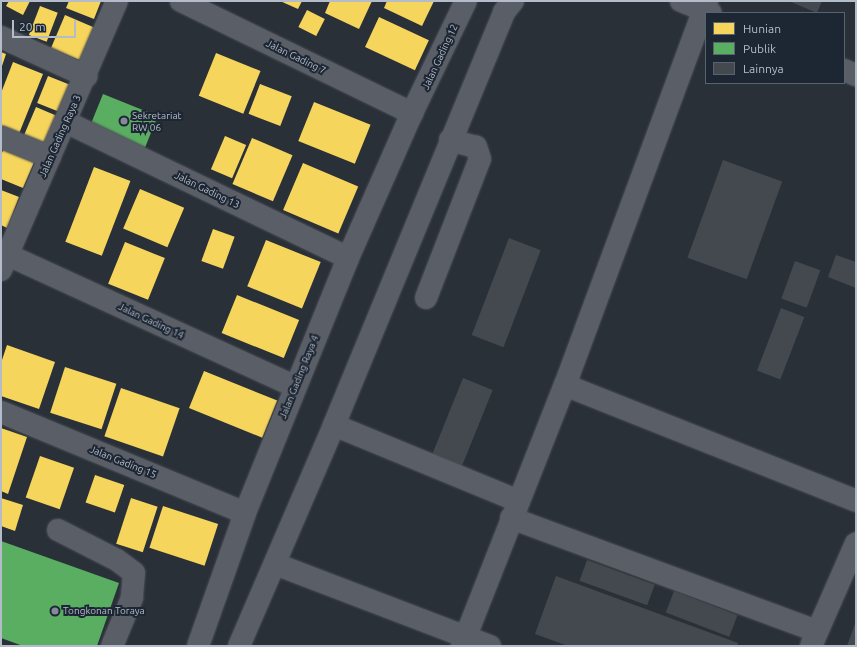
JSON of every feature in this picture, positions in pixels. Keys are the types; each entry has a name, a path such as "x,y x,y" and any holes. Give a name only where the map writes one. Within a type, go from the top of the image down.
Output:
{"street":[{"name":"Jalan Gading Raya 3","path":"6,249 66,122 116,1"},
{"name":"Jalan Gading 7","path":"181,1 412,113"},
{"name":"Jalan Gading 12","path":"412,113 466,1"},
{"path":"239,646 334,425 450,140 504,12 513,1"},
{"path":"681,1 707,8"},
{"path":"464,641 565,386 705,13"},
{"path":"1,37 86,76"},
{"path":"845,70 856,75"},
{"name":"Jalan Gading Raya 4","path":"198,646 245,513 294,386 348,258 412,113"},
{"name":"Jalan Gading 13","path":"66,122 348,258"},
{"path":"1,137 50,157"},
{"path":"426,298 480,159 476,147 450,140"},
{"name":"Jalan Gading 14","path":"6,249 294,386"},
{"path":"565,386 856,501"},
{"name":"Jalan Gading 15","path":"1,412 245,513"},
{"path":"334,425 515,510 814,639 856,543"},
{"path":"58,530 117,560 134,573 132,598 112,646"},
{"path":"275,564 464,641 490,646"}],"building: Hunian":[{"path":"9,1 30,1 23,15 6,6"},
{"path":"69,1 101,1 94,19 66,8"},
{"path":"280,1 302,1 298,9"},
{"path":"330,1 372,1 359,29 325,13"},
{"path":"387,1 434,1 422,26 384,8"},
{"path":"40,6 58,13 47,42 29,35"},
{"path":"307,10 325,19 316,36 298,27"},
{"path":"65,15 95,28 81,61 51,48"},
{"path":"379,17 429,40 415,70 365,47"},
{"path":"1,52 6,54 1,69"},
{"path":"216,53 261,71 243,114 199,96"},
{"path":"13,62 43,74 18,136 1,128 1,93"},
{"path":"48,76 77,88 66,115 37,103"},
{"path":"260,84 292,96 280,126 249,114"},
{"path":"314,102 371,125 355,164 298,141"},
{"path":"36,107 57,116 45,145 24,136"},
{"path":"225,136 246,145 232,178 211,169"},
{"path":"252,138 293,155 273,201 232,184"},
{"path":"4,148 35,160 23,188 1,179 1,155"},
{"path":"303,163 358,186 338,233 283,210"},
{"path":"94,167 130,181 102,256 65,242"},
{"path":"140,189 184,208 167,247 123,229"},
{"path":"1,190 19,197 7,228 1,225"},
{"path":"213,229 235,237 223,269 201,261"},
{"path":"266,240 321,262 302,308 247,286"},
{"path":"125,242 165,258 148,300 108,284"},
{"path":"237,295 299,320 284,358 222,333"},
{"path":"7,345 55,362 39,409 1,396 1,363"},
{"path":"65,367 116,384 102,429 50,413"},
{"path":"204,371 277,401 262,438 189,408"},
{"path":"121,388 180,408 163,456 104,436"},
{"path":"1,428 27,437 8,494 1,491"},
{"path":"40,456 74,468 60,509 26,498"},
{"path":"95,475 124,485 115,513 86,502"},
{"path":"1,498 23,505 15,531 1,526"},
{"path":"131,498 158,507 143,552 116,544"},
{"path":"163,506 218,524 205,566 149,548"}],"building: Publik":[{"name":"Sekretariat RW 06","path":"103,94 158,116 145,148 90,126"},
{"name":"Tongkonan Toraya","path":"1,541 119,583 97,646 23,646 1,638"}],"building: Lainnya":[{"path":"789,1 822,1 817,12"},
{"path":"723,160 782,182 747,279 687,258"},
{"path":"509,238 541,250 503,347 472,335"},
{"path":"836,255 856,262 856,288 828,277"},
{"path":"795,261 820,270 807,308 781,299"},
{"path":"781,308 804,317 780,380 757,371"},
{"path":"463,378 493,390 459,473 429,461"},
{"path":"587,560 655,585 647,605 579,581"},
{"path":"556,576 738,643 737,646 568,646 535,634"},
{"path":"674,591 737,615 729,637 666,612"},
{"path":"856,621 856,646 847,646"}],"place":[{"name":"Sekretariat RW 06","path":"124,121"},
{"name":"Tongkonan Toraya","path":"55,611"}]}
